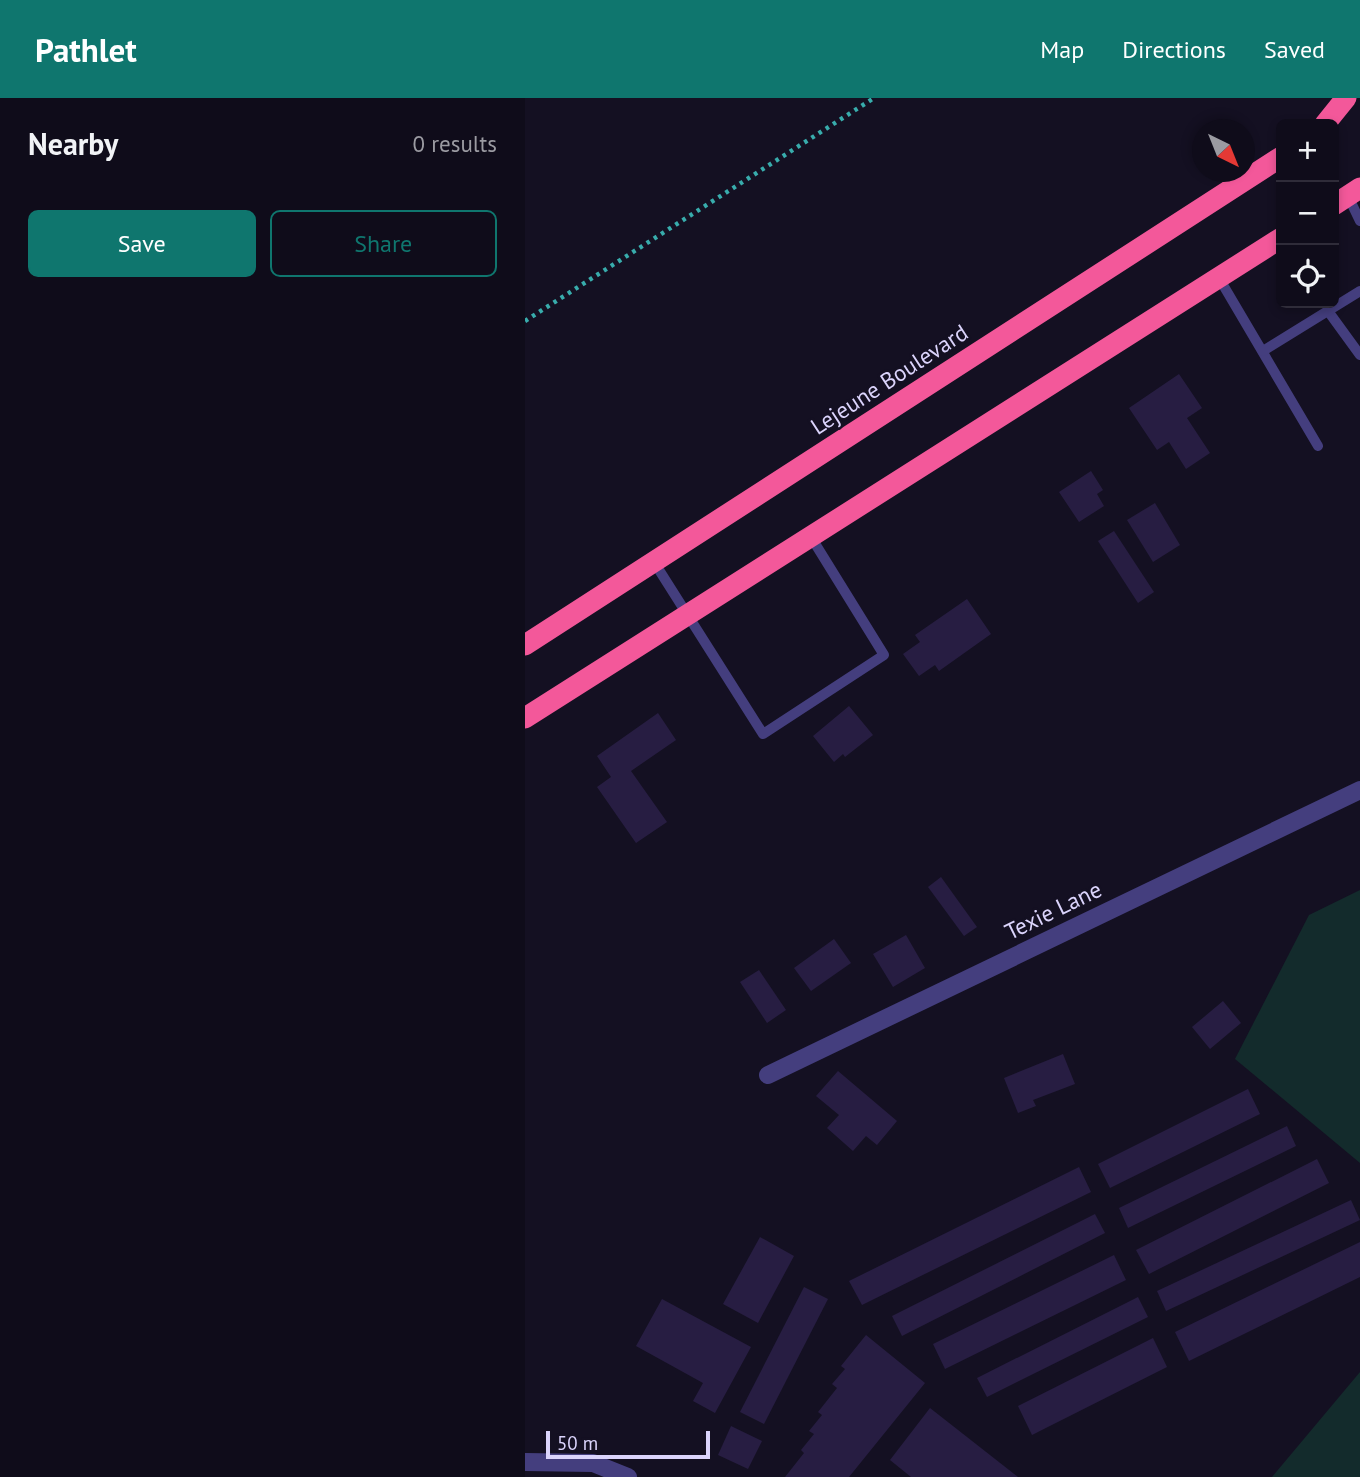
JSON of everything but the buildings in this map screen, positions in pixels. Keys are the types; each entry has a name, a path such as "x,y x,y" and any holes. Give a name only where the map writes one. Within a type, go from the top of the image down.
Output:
{"highway":[{"path":"1329,119 1346,98"},
{"path":"1339,120 1360,107"},
{"name":"Lejeune Boulevard","path":"525,645 1276,161"},
{"path":"525,718 1276,241"}],"street":[{"name":"Texie Lane","path":"768,1075 1360,790"},
{"path":"525,1462 593,1464 628,1477"}],"lane":[{"path":"1347,196 1360,221"},
{"path":"1219,278 1318,446"},
{"path":"1263,351 1360,291"},
{"path":"1328,311 1360,355"},
{"path":"654,562 763,734 884,655 811,537"}],"path":[{"path":"525,321 874,98"}],"green space":[{"path":"1360,890 1360,1163 1235,1059 1309,915"},
{"path":"1360,1372 1360,1477 1272,1477"}]}
